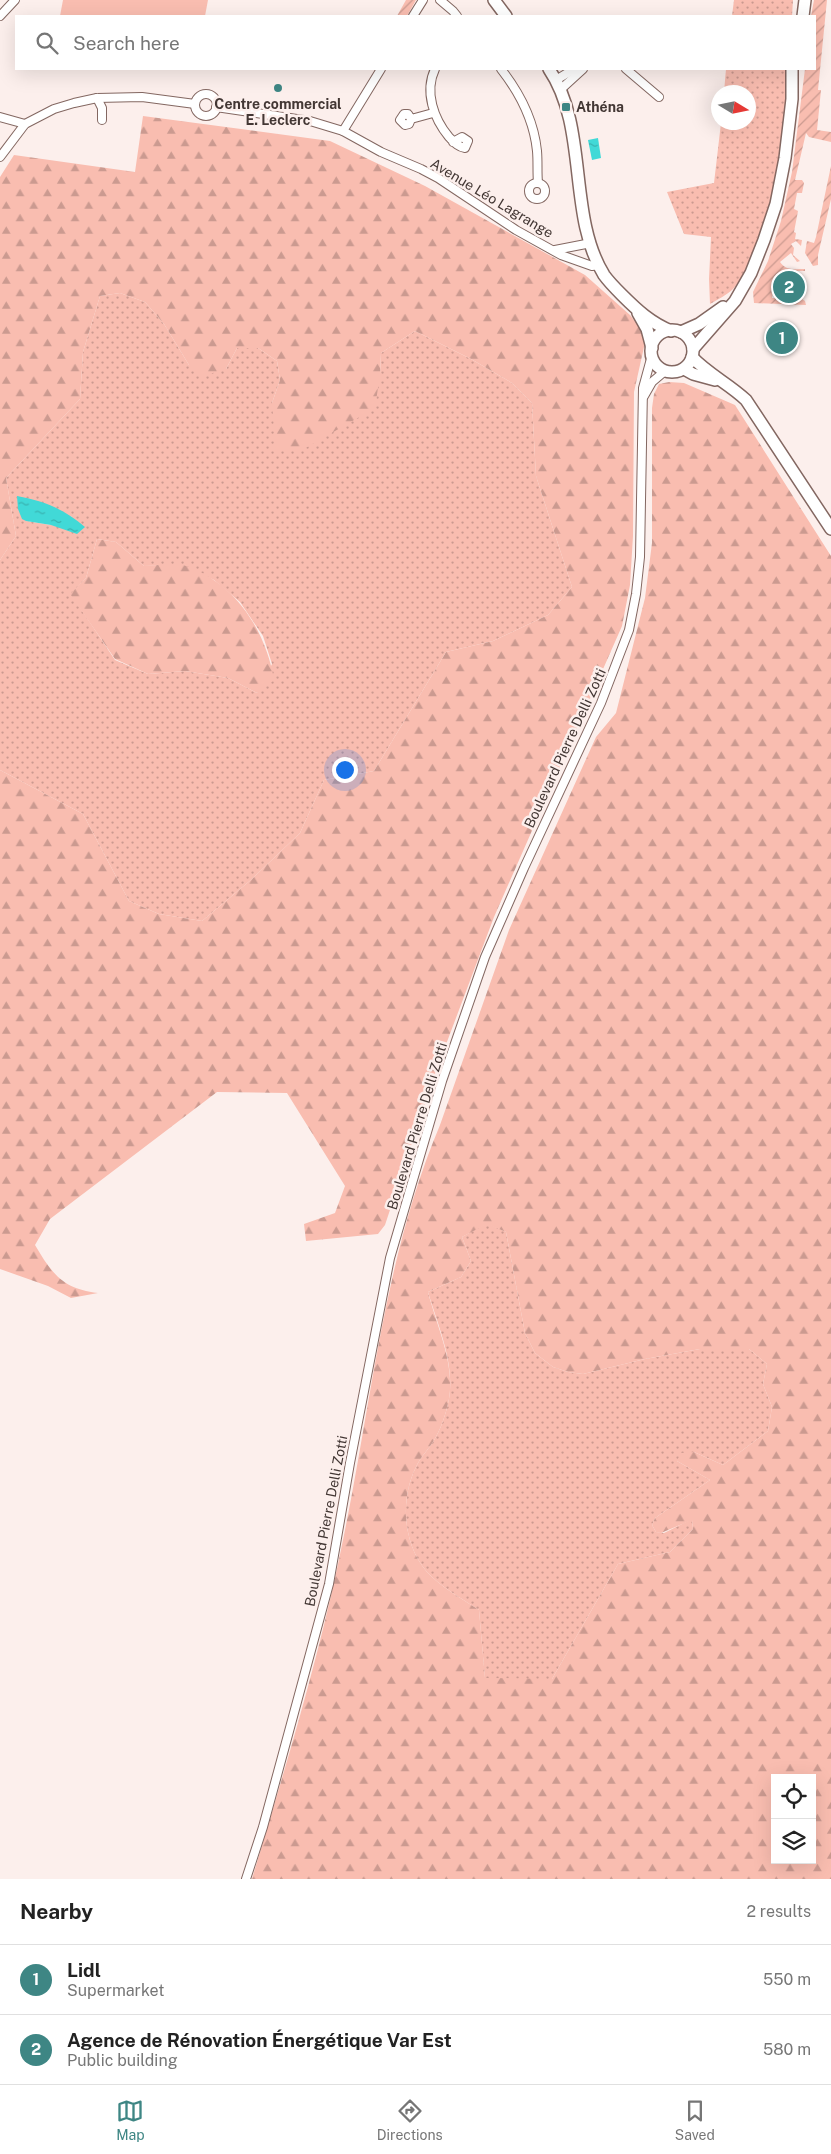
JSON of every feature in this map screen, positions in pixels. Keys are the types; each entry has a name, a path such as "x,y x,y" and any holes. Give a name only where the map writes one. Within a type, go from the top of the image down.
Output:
{"main road":[{"path":"494,0 505,15"},
{"path":"796,15 797,0"},
{"path":"803,15 805,0"},
{"path":"550,70 558,85 570,126 590,243 605,276 635,308 656,324 689,339 692,353 700,366 746,400 831,529"},
{"path":"792,70 792,99"},
{"path":"635,308 647,329 656,365 666,371 675,372 684,369 692,353 735,301 751,273 776,204 785,158 792,99 799,70"},
{"path":"652,352 658,336 699,324 712,315 743,286"},
{"path":"684,369 693,374 722,381"}],"street":[{"path":"0,16 15,0"},
{"path":"414,15 424,0"},
{"path":"440,0 456,15"},
{"path":"344,131 380,70"},
{"path":"435,70 431,84 433,113 453,142"},
{"path":"502,70 526,110 533,130 537,151 538,183"},
{"path":"558,85 573,70"},
{"path":"558,85 581,70"},
{"path":"627,70 658,97"},
{"path":"207,94 214,98 216,107 213,113 206,116 197,111 195,104 200,96 207,94"},
{"path":"0,157 25,124 54,109 97,98 142,97 195,104"},
{"path":"97,98 102,108 102,120"},
{"name":"Avenue Léo Lagrange","path":"216,107 310,121 344,131 381,152 420,168 438,178 516,230 570,260 592,266 599,265"},
{"path":"412,119 433,113"},
{"path":"0,117 25,124"},
{"name":"Avenue Léo Lagrange","path":"554,250 590,243"},
{"name":"Boulevard Pierre Delli Zotti","path":"246,1879 263,1827 329,1584 350,1462 390,1258 442,1081 485,957 528,859 601,703 629,630 636,594 640,557 644,376 652,352"},
{"path":"643,397 652,382 666,371"}],"green space":[{"path":"63,0 208,0 205,15 60,15"},
{"path":"406,0 416,0 408,15 398,15"},
{"path":"734,0 793,0 792,15 732,15"},
{"path":"814,0 827,0 818,90 821,90 817,130 831,132 831,142 809,137 806,133 795,180 802,180 804,183 802,193 797,193 794,209 798,211 794,232 796,233 795,239 802,240 801,246 796,241 791,244 794,248 793,255 800,261 797,262 791,253 780,262 788,268 805,269 805,271 792,271 792,276 781,274 777,276 772,298 802,299 806,305 754,303 753,292 768,261 781,221 792,172 805,70 816,70 816,15 811,15"},
{"path":"726,70 788,70 774,185 758,245 747,270 733,289 710,304 711,237 684,234 667,192 714,183 720,130 756,130 756,85 725,85"},
{"path":"143,116 330,141 425,186 585,275 630,315 644,333 644,347 634,392 633,536 630,585 622,626 494,917 436,1071 385,1225 378,1234 306,1241 304,1224 335,1213 345,1186 287,1093 217,1092 50,1219 35,1245 41,1255 53,1272 67,1284 98,1293 71,1298 48,1286 0,1269 0,770 83,814 129,901 159,914 202,921 252,879 300,833 324,780 374,771 446,652 493,641 548,615 572,587 536,476 532,403 512,383 471,359 415,331 381,353 375,408 302,450 276,451 272,403 280,380 277,361 258,348 237,348 226,369 203,376 189,365 164,324 145,302 120,293 100,296 83,352 80,399 6,478 16,536 0,560 0,177 14,155 135,172"},
{"path":"831,166 831,199 818,255 818,265 813,266 805,253 807,241 814,243 816,237"},
{"path":"120,293 145,302 164,324 189,365 226,369 237,348 258,348 277,361 280,380 272,403 380,374 381,353 415,331 471,359 512,383 532,403 536,476 572,587 548,615 493,641 446,652 374,771 324,780 300,833 252,879 202,921 159,914 129,901 83,814 0,770 0,560 16,536 6,478 80,399 83,352 100,296","holes":["72,516 51,525 26,521","97,539 116,542 144,566 182,565 214,580 240,602 263,636 272,664 257,693 228,678 185,671 148,674 115,660 71,594 86,578"]},
{"path":"669,382 684,383 735,405 831,556 831,1879 252,1879 325,1622 344,1535 382,1327 406,1225 421,1174 509,930 596,737 616,713 645,598 652,543 652,408 654,394 659,384","holes":["487,1224 506,1232 525,1333 535,1353 553,1367 583,1374 645,1359 700,1349 749,1349 767,1364 763,1384 772,1407 768,1431 723,1465 694,1452 681,1453 677,1461 710,1480 655,1518 652,1525 656,1532 661,1533 692,1520 693,1529 670,1552 618,1564 552,1679 485,1678 479,1610 443,1586 422,1566 415,1553 407,1525 407,1495 411,1480 418,1464 438,1432 445,1416 449,1399 450,1372 428,1292 461,1277 471,1261 462,1237"]},
{"path":"97,539 116,542 144,566 179,564 201,572 218,583 245,610 255,626 264,643 274,680 257,693 228,678 185,671 148,674 115,659 70,594 86,578"},
{"path":"487,1223 506,1232 525,1333 535,1353 553,1367 583,1374 645,1359 700,1349 749,1349 767,1364 763,1384 772,1407 768,1431 723,1465 694,1452 677,1461 710,1480 655,1518 652,1525 656,1532 664,1533 692,1519 693,1529 670,1552 618,1564 552,1679 485,1679 479,1610 443,1586 422,1566 415,1553 407,1525 407,1495 411,1480 418,1464 438,1432 445,1416 449,1399 450,1372 448,1358 428,1292 461,1277 471,1261 462,1237"}],"water":[{"path":"598,138 601,158 592,160 588,140"},
{"path":"17,496 36,500 53,507 69,515 85,527 77,534 51,525 26,521 22,519 18,509"}],"place":[{"name":"Centre commercial E. Leclerc","path":"278,88"},
{"name":"Athéna","path":"566,107"},
{"name":"Agence de Rénovation Énergétique Var Est","path":"789,287"},
{"name":"Lidl","path":"782,338"}]}
